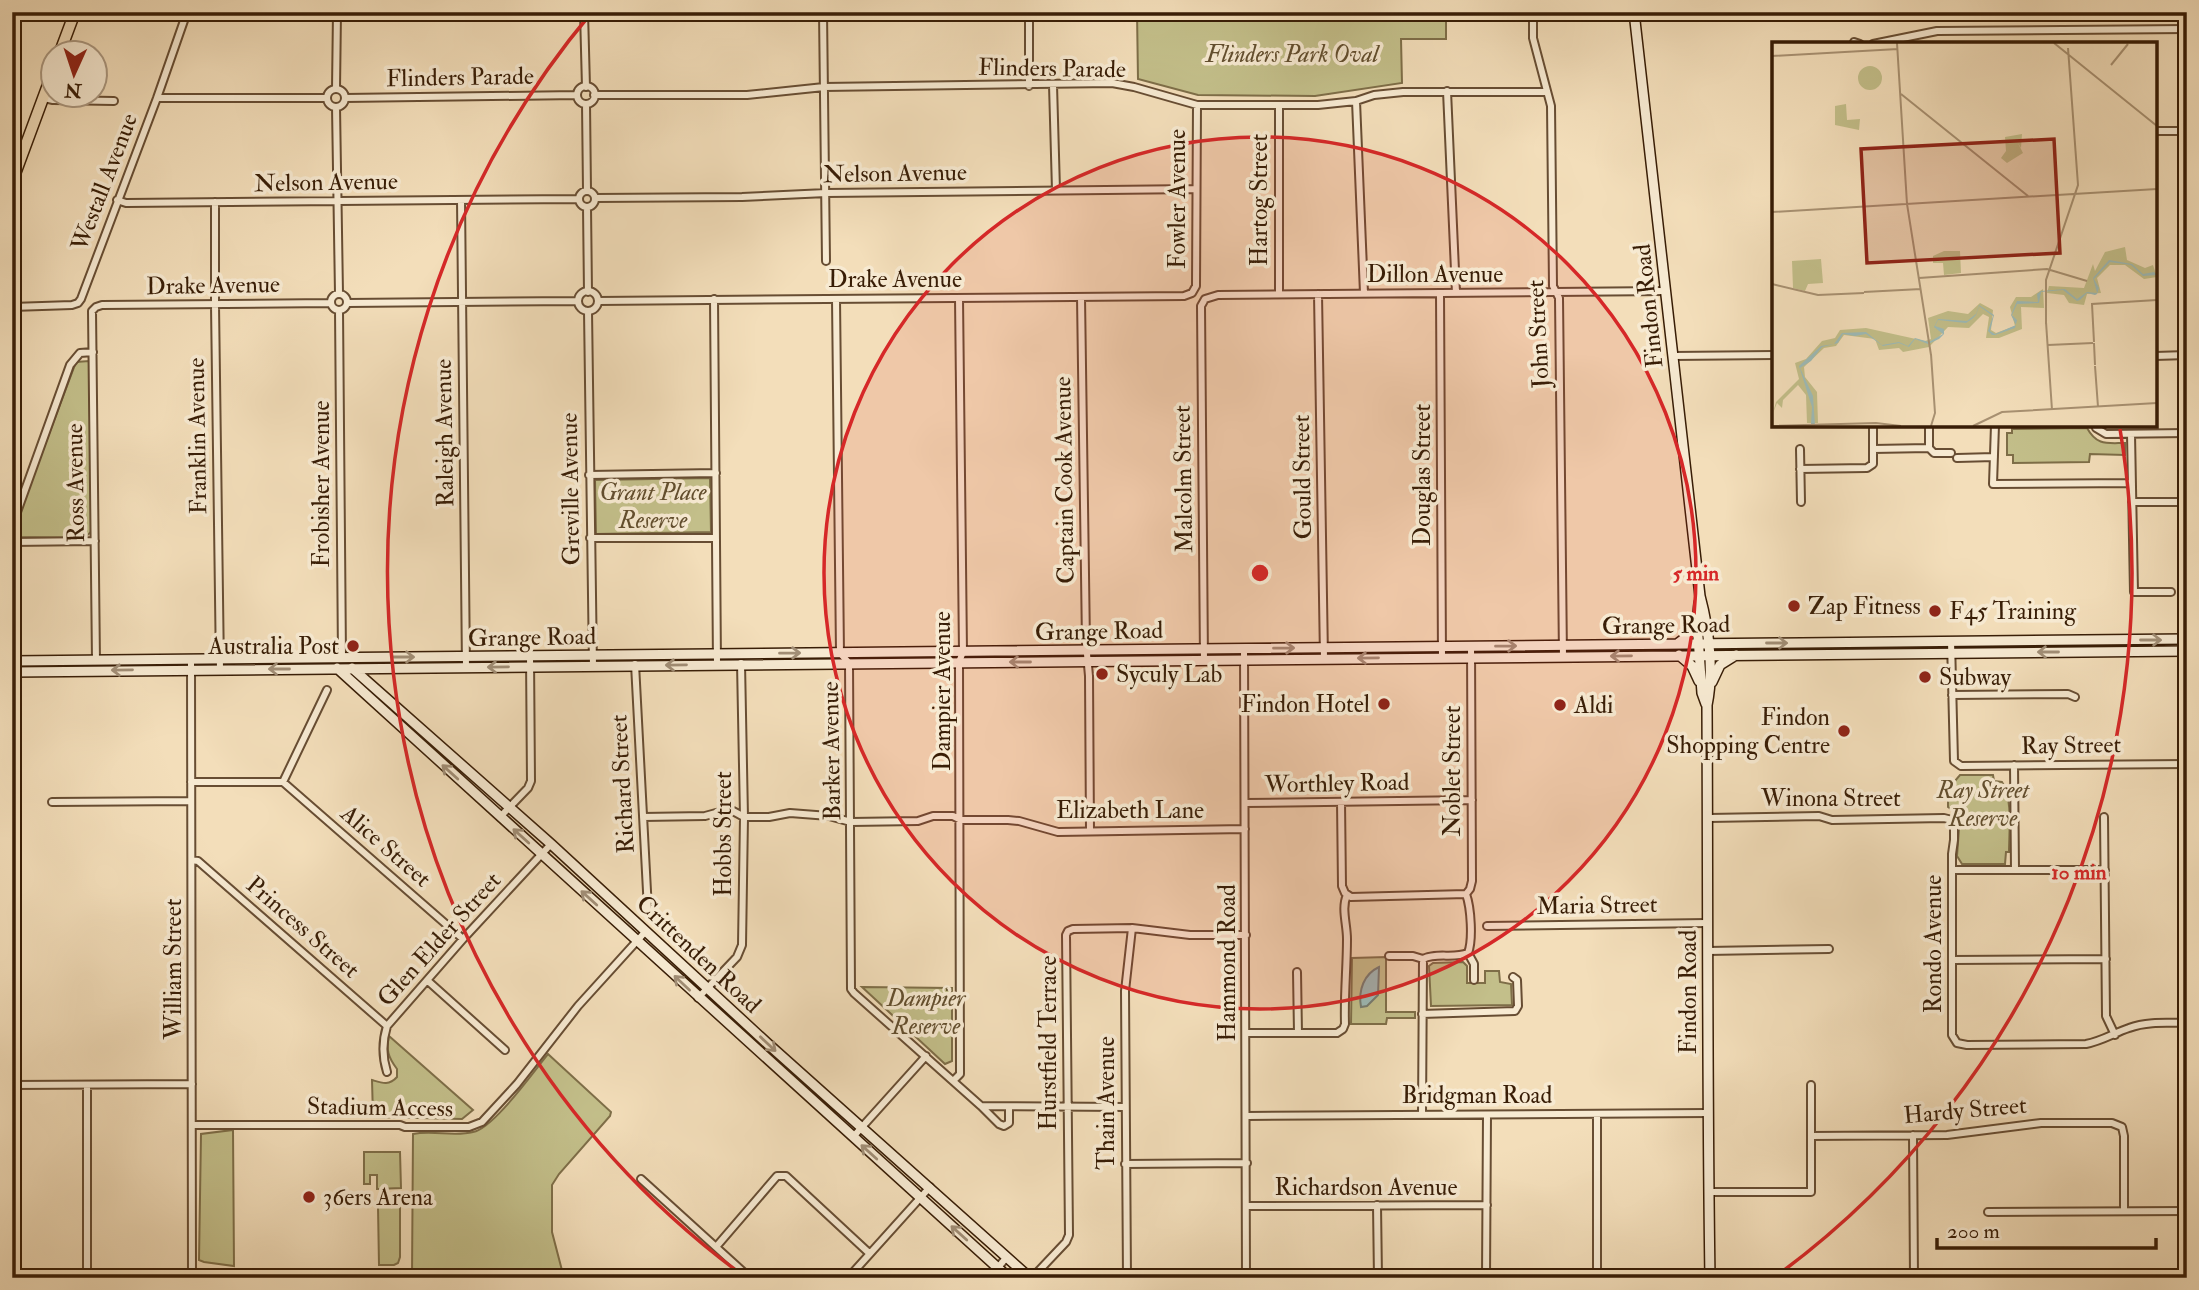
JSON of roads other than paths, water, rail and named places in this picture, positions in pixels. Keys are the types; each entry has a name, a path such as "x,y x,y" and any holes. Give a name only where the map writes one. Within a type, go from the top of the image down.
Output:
{"main road":[{"name":"Findon Road","path":"1634,12 1704,644 1709,818 1707,951 1710,1278"},
{"path":"65,38 74,15"},
{"path":"12,182 40,108"},
{"path":"1676,645 1702,621 1728,643"},
{"name":"Grange Road","path":"220,664 342,657 466,656 849,663 1086,651 2187,639"},
{"path":"1861,642 1864,653"},
{"path":"1864,653 1873,642"},
{"name":"Grange Road","path":"741,659 840,653 1088,661 1204,661 2187,651"},
{"path":"1679,655 1692,666 1706,686 1720,665 1737,654"},
{"path":"337,668 342,657"},
{"name":"Crittenden Road","path":"342,657 646,930 768,1044 1031,1278"},
{"name":"Grange Road","path":"12,661 96,660 380,668 530,666 593,660"},
{"name":"Grange Road","path":"12,672 191,664"},
{"name":"Crittenden Road","path":"337,668 1009,1278"},
{"path":"370,684 370,676 380,668"}],"street":[{"path":"57,12 74,15"},
{"name":"Westall Avenue","path":"12,306 78,303 187,12"},
{"path":"336,89 337,12"},
{"path":"584,12 586,87"},
{"path":"823,12 826,261"},
{"path":"1029,12 1030,86"},
{"name":"John Street","path":"1533,12 1533,38 1551,106 1553,286 1559,299 1563,657"},
{"path":"1884,42 1937,31 2187,29"},
{"name":"Flinders Parade","path":"594,95 747,95 824,88 1112,83 1197,105 1279,106 1356,102 1374,95 1394,93 1547,92"},
{"path":"1053,85 1056,190"},
{"path":"586,87 593,90 594,95 593,101 586,104 579,101 577,95 579,90 586,87"},
{"path":"336,89 343,93 345,98 343,103 336,107"},
{"path":"336,89 329,92 327,98 329,104 336,107"},
{"path":"1447,91 1456,293"},
{"name":"Flinders Parade","path":"345,98 577,95"},
{"path":"157,98 327,98"},
{"path":"108,101 114,101"},
{"path":"1356,102 1364,293"},
{"path":"586,104 587,190"},
{"name":"Fowler Avenue","path":"1192,293 1196,286 1197,105"},
{"name":"Hartog Street","path":"1279,106 1279,294"},
{"path":"336,107 339,295"},
{"path":"2157,131 2187,131"},
{"name":"Nelson Avenue","path":"595,198 1196,189"},
{"path":"587,190 592,192 595,198 593,204 587,207 580,205 578,199 580,193 587,190"},
{"name":"Nelson Avenue","path":"117,200 126,203 578,199"},
{"name":"Raleigh Avenue","path":"461,200 466,667"},
{"name":"Franklin Avenue","path":"215,202 220,664"},
{"path":"587,207 588,292"},
{"name":"Dillon Avenue","path":"1205,299 1218,295 1665,291"},
{"path":"588,292 594,293 598,301 595,308 588,311 581,308 578,301 581,295 588,292"},
{"name":"Drake Avenue","path":"598,301 1184,296 1192,293"},
{"name":"Douglas Street","path":"1440,293 1443,657"},
{"name":"Gould Street","path":"1318,294 1324,659"},
{"path":"339,295 344,296 347,303 345,308 339,310 333,308 331,303 332,298 339,295"},
{"name":"Captain Cook Avenue","path":"1081,297 1090,831"},
{"name":"Dampier Avenue","path":"953,1081 960,1074 959,298"},
{"path":"714,299 717,659"},
{"name":"Barker Avenue","path":"836,299 840,653 849,663 851,989 999,1125 1009,1123 1009,1107"},
{"name":"Malcolm Street","path":"1204,661 1200,306 1205,299"},
{"path":"347,303 578,301"},
{"name":"Drake Avenue","path":"96,307 331,303"},
{"name":"Ross Avenue","path":"96,307 92,311 96,660"},
{"name":"Frobisher Avenue","path":"339,310 342,657"},
{"name":"Greville Avenue","path":"588,311 593,660"},
{"path":"12,526 70,365 80,353 93,352"},
{"path":"1673,356 1772,355"},
{"path":"2157,356 2187,355"},
{"path":"1800,469 1867,468 1873,464 1873,427"},
{"path":"1929,427 1929,448 1934,453 1951,453"},
{"path":"1995,427 1993,484 2132,483"},
{"path":"2096,427 2106,434 2187,433"},
{"path":"2131,434 2134,593 2171,592"},
{"path":"1873,449 1929,448"},
{"path":"1800,449 1801,502"},
{"path":"1957,458 1994,457"},
{"path":"589,475 716,473"},
{"path":"2132,502 2187,502"},
{"path":"590,538 716,538"},
{"path":"12,542 95,541"},
{"path":"1951,641 1952,695 2067,694 2076,697"},
{"name":"Noblet Street","path":"1471,646 1472,881 1466,894 1469,908 1468,953 1474,964 1474,979"},
{"name":"Hammond Road","path":"1244,649 1246,1278"},
{"path":"500,817 528,788 531,780 530,656"},
{"name":"Hobbs Street","path":"698,998 737,957 742,945 744,817 741,659"},
{"name":"Richard Street","path":"635,660 648,910"},
{"name":"William Street","path":"191,664 192,1278"},
{"path":"191,782 284,782 327,690"},
{"name":"Ray Street","path":"1952,695 1954,761 1961,766 2187,764"},
{"path":"2014,765 2015,870"},
{"name":"Alice Street","path":"284,782 463,939"},
{"name":"Worthley Road","path":"1245,803 1472,800"},
{"path":"52,803 191,801"},
{"path":"1341,802 1342,886 1347,895 1364,897 1466,894"},
{"name":"Elizabeth Lane","path":"643,817 705,816 733,811 744,817 769,817 790,813 829,816 851,822 918,821 933,816 952,816 961,820 1008,820 1058,832 1245,829"},
{"path":"2104,817 2106,1016 2115,1035"},
{"name":"Winona Street","path":"1709,818 1952,820"},
{"name":"Rondo Avenue","path":"1952,820 1952,1035 1957,1043 2086,1044 2145,1024 2187,1023"},
{"name":"Glen Elder Street","path":"387,1072 383,1059 383,1040 387,1026 551,844"},
{"name":"Princess Street","path":"192,860 198,860 387,1026"},
{"path":"1952,870 2105,870"},
{"path":"1246,1033 1337,1032 1343,1029 1347,920 1343,904 1347,895"},
{"name":"Maria Street","path":"1487,926 1707,923"},
{"name":"Hurstfield Terrace","path":"1031,1278 1069,1238 1068,931 1132,929 1190,935 1246,935"},
{"name":"Thain Avenue","path":"1127,1278 1125,991 1132,929"},
{"name":"Stadium Access","path":"192,1125 477,1125 517,1084 578,1006 646,930"},
{"path":"1707,951 1829,949"},
{"path":"1389,956 1413,956 1423,959 1468,953"},
{"path":"1422,1115 1423,959"},
{"path":"1952,960 2106,959"},
{"path":"1297,972 1298,1032"},
{"path":"1422,1014 1515,1012 1518,1006 1517,980 1513,977"},
{"path":"428,982 505,1051"},
{"path":"853,1137 926,1056"},
{"path":"12,1085 192,1084"},
{"path":"87,1085 87,1278"},
{"path":"1709,1192 1811,1192 1811,1085"},
{"path":"981,1107 1125,1107"},
{"name":"Bridgman Road","path":"1247,1116 1708,1113"},
{"path":"1597,1114 1597,1278"},
{"path":"1486,1278 1487,1115"},
{"name":"Hardy Street","path":"1811,1136 1947,1135 2041,1124 2112,1123 2122,1127 2124,1136 2124,1211"},
{"path":"1913,1135 1914,1278"},
{"path":"1125,1164 1247,1163"},
{"path":"716,1247 781,1175 786,1176 869,1253"},
{"path":"641,1179 750,1278"},
{"path":"848,1278 930,1187"},
{"path":"1377,1205 1378,1278"},
{"name":"Richardson Avenue","path":"1247,1206 1487,1205"},
{"path":"1988,1212 2187,1211"},
{"path":"989,1278 1006,1258"},
{"path":"1161,1278 1246,1278"}],"water":[{"path":"1379,967 1378,995 1367,1006 1361,1007 1363,983 1369,974"}],"place":[{"name":"Zap Fitness","path":"1794,606"},
{"name":"F45 Training","path":"1935,611"},
{"name":"Australia Post","path":"353,646"},
{"name":"Syculy Lab","path":"1102,674"},
{"name":"Subway","path":"1925,677"},
{"name":"Findon Hotel","path":"1384,704"},
{"name":"Aldi","path":"1560,705"},
{"name":"Findon Shopping Centre","path":"1844,731"},
{"name":"36ers Arena","path":"309,1197"}],"park label":[{"name":"Flinders Park Oval","path":"1292,54"},
{"name":"Grant Place Reserve","path":"653,506"},
{"name":"Ray Street Reserve","path":"1983,804"},
{"name":"Dampier Reserve","path":"926,1012"}]}
